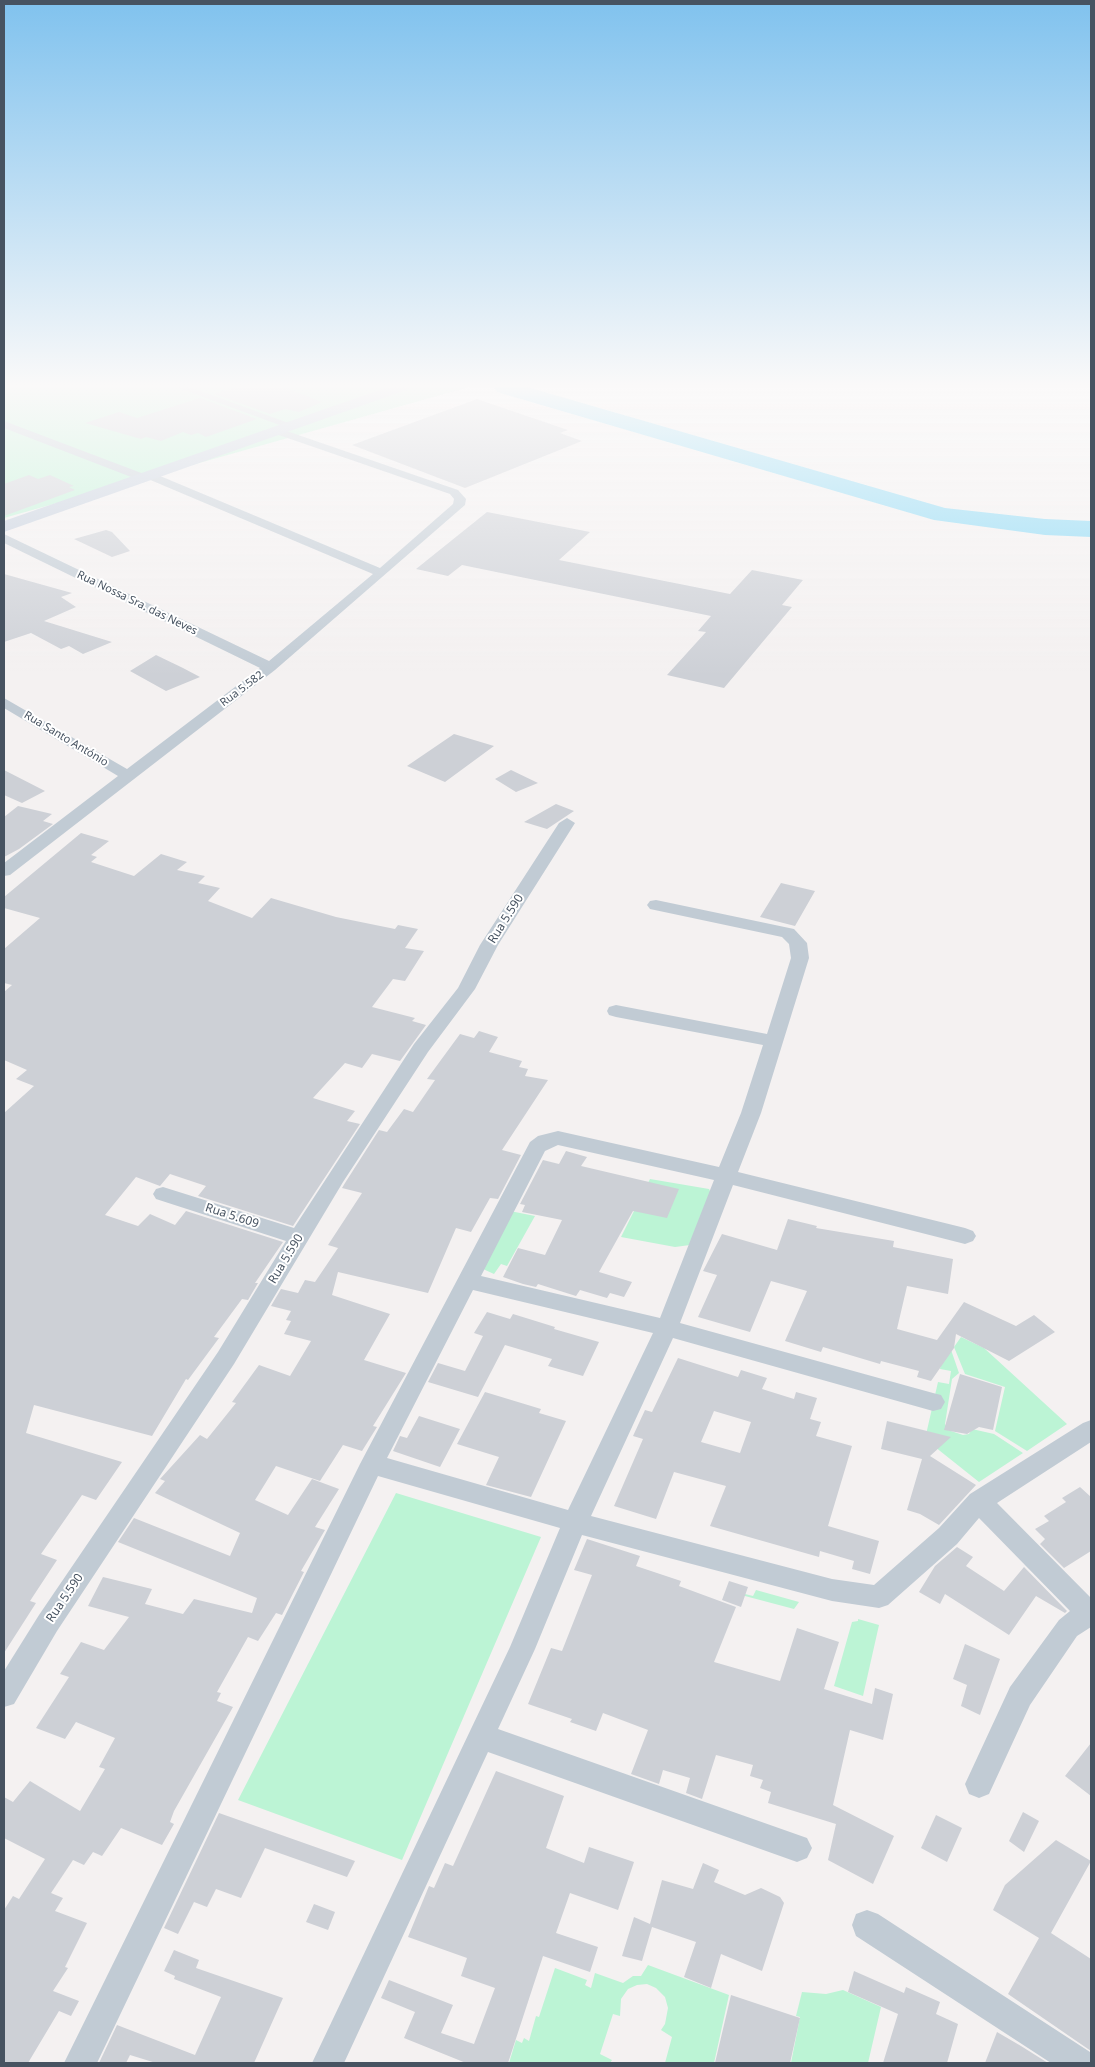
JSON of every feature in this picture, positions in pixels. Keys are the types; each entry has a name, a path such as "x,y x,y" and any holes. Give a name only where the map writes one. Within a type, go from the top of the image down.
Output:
{"street":[{"path":"4,527 125,483"},
{"path":"164,483 381,573"},
{"path":"431,483 454,492"},
{"name":"Rua 5.582","path":"4,871 270,666 381,573 459,505 460,499 454,492"},
{"name":"Rua Nossa Sra. das Neves","path":"4,538 270,666"},
{"name":"Rua Santo António","path":"4,702 128,776"},
{"name":"Rua 5.590","path":"4,1695 48,1623 226,1358 421,1048 466,989 489,945 567,823"},
{"path":"328,2063 522,1649 575,1522 667,1328 750,1113 800,958 798,943 788,933 656,905"},
{"path":"616,1011 773,1041"},
{"path":"80,2063 372,1464 538,1147 545,1141 558,1138 726,1176 965,1236"},
{"name":"Rua 5.609","path":"164,1194 300,1238"},
{"path":"468,1281 667,1328 933,1402"},
{"path":"372,1464 575,1522 832,1590 879,1597 948,1536 979,1502 1091,1430"},
{"path":"979,1502 1090,1612 1068,1628 1020,1696 979,1784"},
{"path":"481,1736 797,1848"},
{"path":"867,1925 1078,2063"}],"green space":[{"path":"4,483 127,483 4,518"},
{"path":"650,1179 709,1189 712,1195 690,1245 675,1247 621,1237"},
{"path":"510,1211 535,1216 507,1266 501,1264 494,1274 483,1269"},
{"path":"961,1337 984,1348 1067,1424 1027,1451 995,1431 1005,1387 965,1374 954,1347"},
{"path":"944,1341 949,1344 959,1373 952,1379 945,1424 948,1430 963,1435 969,1434 972,1429 994,1434 1023,1453 979,1482 925,1439 938,1382 949,1384 951,1371 940,1369"},
{"path":"396,1493 541,1537 402,1860 238,1800"},
{"path":"756,1590 799,1602 794,1609 745,1596 745,1594 753,1596"},
{"path":"858,1619 879,1625 863,1696 834,1686 852,1622 858,1621"},
{"path":"648,1965 729,1995 714,2063 665,2063 672,2037 661,2030 665,2024 668,2008 665,1997 656,1988 647,1984 637,1985 628,1989 621,1999 620,2016 613,2014 600,2054 612,2060 610,2063 509,2063 516,2040 522,2043 524,2038 529,2041 536,2016 539,2017 555,1968 587,1980 585,1985 591,1988 595,1973 623,1983 633,1976 641,1976"},
{"path":"843,1990 881,2007 868,2063 791,2063 800,2017 796,2016 802,1992 826,1994"}],"building":[{"path":"68,483 74,486 69,487 75,490 4,516 4,484"},
{"path":"453,483 476,483 465,488"},
{"path":"487,512 590,532 559,560 730,594 752,570 803,580 782,605 792,607 724,688 667,675 706,632 698,631 711,616 462,565 448,576 416,569"},
{"path":"106,530 112,532 130,551 112,557 74,539"},
{"path":"4,574 72,593 61,597 76,607 44,621 112,642 83,654 69,646 61,649 31,633 4,642"},
{"path":"156,655 200,677 166,691 130,671"},
{"path":"454,734 494,746 445,782 407,766"},
{"path":"4,770 45,791 22,803 4,795"},
{"path":"511,770 538,783 516,792 495,779"},
{"path":"556,804 574,811 547,829 524,822"},
{"path":"18,806 52,814 43,821 53,824 19,849 4,857 4,817"},
{"path":"81,833 109,841 91,855 97,857 91,862 134,876 161,854 187,862 177,870 205,876 198,883 220,888 208,901 252,918 271,898 336,917 395,929 398,925 418,929 405,948 424,951 405,981 393,979 372,1007 415,1018 412,1021 426,1025 400,1061 372,1054 362,1068 345,1063 313,1098 355,1111 347,1121 360,1124 293,1226 198,1196 206,1186 170,1174 160,1186 136,1177 105,1215 138,1226 150,1214 175,1225 186,1211 283,1242 255,1283 258,1283 248,1300 242,1299 214,1337 219,1338 188,1380 186,1379 152,1436 34,1405 26,1433 122,1462 96,1500 82,1495 41,1554 57,1560 30,1601 36,1603 4,1653 4,1113 34,1086 16,1079 27,1070 4,1060 4,992 12,985 4,983 4,949 40,918 4,908 4,897"},
{"path":"781,883 815,891 795,926 760,917"},
{"path":"479,1031 498,1037 489,1052 522,1061 519,1067 528,1069 525,1076 548,1080 502,1150 521,1155 498,1199 490,1198 471,1232 456,1228 428,1293 338,1272 332,1295 390,1314 364,1360 406,1373 373,1426 377,1427 362,1451 343,1445 320,1481 276,1466 255,1500 288,1515 312,1479 339,1489 315,1527 325,1530 301,1571 304,1572 282,1615 276,1613 258,1641 248,1637 217,1692 221,1693 217,1701 233,1707 174,1811 170,1822 174,1824 162,1845 121,1828 102,1856 93,1852 84,1865 73,1860 51,1893 63,1898 55,1911 87,1923 65,1967 68,1968 53,1991 79,2001 71,2016 59,2011 28,2063 4,2063 4,1910 13,1896 19,1899 45,1859 4,1838 4,1797 13,1802 30,1781 80,1811 105,1769 99,1767 115,1738 76,1722 65,1739 36,1728 69,1677 60,1674 81,1642 104,1650 129,1617 88,1606 103,1577 152,1589 145,1604 183,1614 194,1599 252,1613 257,1598 118,1542 134,1518 230,1556 240,1533 155,1493 165,1481 160,1479 200,1435 207,1439 236,1403 232,1402 259,1365 290,1376 311,1341 284,1334 291,1321 286,1320 291,1311 271,1306 281,1289 298,1293 305,1280 315,1282 338,1248 328,1245 362,1193 342,1188 379,1130 387,1132 404,1109 413,1112 435,1080 427,1079 460,1034 474,1038"},
{"path":"566,1151 587,1157 581,1166 679,1189 667,1218 633,1211 599,1272 632,1282 624,1297 610,1293 607,1298 580,1290 576,1296 538,1284 536,1287 503,1277 518,1248 545,1255 562,1220 522,1212 525,1205 520,1204 543,1160 559,1164"},
{"path":"788,1219 817,1226 816,1228 894,1241 893,1247 953,1259 948,1294 907,1286 897,1329 937,1340 964,1302 1016,1326 1034,1315 1055,1332 1009,1361 956,1334 954,1348 931,1381 917,1377 919,1371 881,1361 880,1364 823,1347 821,1352 785,1341 807,1291 771,1281 750,1332 698,1317 717,1275 703,1271 722,1234 777,1250"},
{"path":"487,1312 510,1319 513,1314 555,1327 554,1329 599,1342 583,1376 548,1366 552,1359 505,1345 478,1397 428,1382 438,1363 465,1371 483,1336 474,1333"},
{"path":"678,1358 738,1377 741,1370 767,1378 762,1389 794,1399 796,1392 817,1398 810,1419 821,1422 816,1436 852,1446 828,1526 879,1541 870,1574 852,1569 854,1561 820,1551 819,1557 710,1526 726,1486 674,1472 656,1519 614,1506 643,1439 633,1436 645,1410 652,1412","holes":["714,1411 751,1422 740,1453 701,1442"]},
{"path":"960,1374 1002,1387 993,1430 979,1427 967,1434 944,1430"},
{"path":"485,1392 541,1409 539,1413 566,1421 531,1497 486,1485 499,1457 457,1444"},
{"path":"419,1416 460,1429 440,1467 393,1451 400,1436 407,1438"},
{"path":"887,1421 951,1437 930,1456 976,1485 939,1525 920,1514 907,1510 922,1459 881,1449"},
{"path":"1080,1487 1091,1497 1091,1551 1064,1568 1040,1544 1045,1539 1035,1529 1049,1521 1044,1516 1066,1502 1062,1498"},
{"path":"587,1539 640,1556 636,1566 681,1581 679,1586 736,1607 714,1662 780,1681 797,1628 839,1642 824,1689 872,1704 875,1688 893,1694 883,1740 850,1730 833,1805 894,1836 873,1884 828,1860 836,1824 768,1803 771,1792 760,1788 763,1780 750,1776 753,1765 716,1755 702,1799 686,1793 690,1778 663,1770 659,1784 631,1774 648,1730 603,1713 596,1731 570,1722 572,1719 528,1704 551,1648 562,1651 592,1575 574,1570"},
{"path":"957,1547 973,1557 966,1566 1004,1591 1024,1567 1067,1611 1065,1613 1036,1596 1009,1635 945,1594 940,1604 919,1592 935,1566"},
{"path":"729,1581 748,1587 741,1607 722,1600"},
{"path":"965,1644 1000,1659 980,1715 961,1706 967,1685 953,1679"},
{"path":"1091,1743 1091,1796 1065,1776"},
{"path":"496,1771 564,1796 546,1848 584,1863 589,1847 634,1862 618,1910 570,1893 556,1933 598,1947 590,1972 543,1956 508,2063 466,2063 404,2038 415,2012 381,1998 389,1980 453,2005 441,2033 474,2044 495,1988 461,1976 467,1958 408,1937 429,1886 434,1888 445,1863 453,1866"},
{"path":"1023,1812 1039,1821 1024,1852 1009,1841"},
{"path":"219,1813 355,1861 347,1877 265,1848 241,1898 216,1889 207,1907 194,1902 178,1934 164,1928"},
{"path":"936,1815 962,1828 947,1862 921,1848"},
{"path":"1056,1840 1091,1861 1051,1933 1091,1959 1091,2051 1008,1994 1039,1938 993,1910 1005,1885"},
{"path":"703,1863 719,1870 714,1882 745,1895 761,1888 780,1897 784,1903 762,1971 721,1954 711,1988 684,1977 696,1942 652,1927 642,1961 622,1956 634,1917 650,1924 662,1880 693,1889"},
{"path":"314,1904 335,1912 328,1930 306,1922"},
{"path":"174,1950 199,1960 196,1968 283,1998 254,2063 156,2063 130,2055 126,2063 99,2063 117,2025 195,2055 221,1997 174,1979 175,1976 164,1971"},
{"path":"854,1971 904,1993 906,1987 940,2002 936,2014 958,2024 947,2063 883,2063 898,2014 848,1992"},
{"path":"731,1995 800,2018 790,2063 715,2063"},
{"path":"997,2032 1021,2046 1048,2063 985,2063"}],"waterway":[{"path":"835,483 943,515 1045,527 1091,529"}]}
